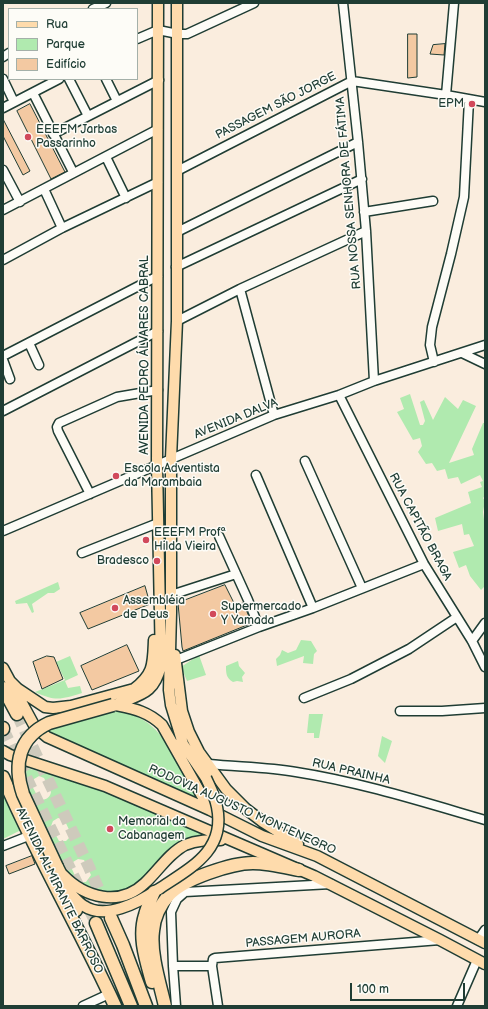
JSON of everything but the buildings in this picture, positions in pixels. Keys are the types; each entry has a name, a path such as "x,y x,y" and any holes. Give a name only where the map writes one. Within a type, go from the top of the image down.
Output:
{"highway":[{"path":"6,684 17,714"},
{"path":"98,969 69,891 22,794 18,771 21,752 30,735 42,726 114,705"},
{"name":"AVENIDA ALMIRANTE BARROSO","path":"4,782 115,1006"},
{"path":"165,1006 152,942 154,920 163,902 169,895 178,888 208,874 241,865 252,863 299,870"},
{"path":"156,890 144,915 142,943 159,1006"},
{"path":"111,918 146,1006"},
{"path":"96,923 131,1006"}],"main road":[{"name":"AVENIDA PEDRO ÁLVARES CABRAL","path":"114,705 148,691 156,683 161,660 157,465 158,3"},
{"path":"177,3 177,321 171,458 171,613 169,690 171,705 184,746"},
{"path":"6,684 45,707 53,708 71,706 134,689 146,678 152,669 154,662 155,586 158,571"},
{"path":"171,613 179,695 184,721 188,732 226,789 246,809 263,822 317,856"},
{"name":"RODOVIA AUGUSTO MONTENEGRO","path":"3,668 6,684 35,726 47,737 210,810 262,836 317,856 482,942"},
{"path":"69,891 83,906 90,909 102,912 114,910 133,903 156,890 197,863 214,842 218,819 217,807 206,778 172,728 153,711 134,704 114,705"},
{"path":"114,705 145,712 162,725 210,810"},
{"path":"3,751 10,755 105,786 237,842 332,884 481,962"},
{"path":"57,868 70,882 80,889 94,895 107,898 121,896 144,885 177,850 185,846 204,840 237,842"}],"street":[{"path":"94,8 106,3"},
{"path":"138,39 158,30 178,34 187,34 254,3"},
{"name":"RUA NOSSA SENHORA DE FÁTIMA","path":"343,3 362,179 374,380"},
{"path":"446,95 454,3"},
{"path":"3,79 14,102"},
{"path":"3,108 57,80"},
{"path":"70,80 88,116"},
{"path":"106,80 117,101"},
{"path":"53,134 159,80"},
{"name":"PASSAGEM SÃO JORGE","path":"177,170 352,81 485,102"},
{"path":"33,93 73,172"},
{"path":"434,362 430,345 432,327 464,197 469,100"},
{"path":"3,210 73,172 106,157 158,129"},
{"path":"177,232 358,142"},
{"path":"106,157 126,198"},
{"path":"3,170 20,202"},
{"path":"176,267 362,179"},
{"path":"3,260 62,228 158,182"},
{"path":"44,189 62,228"},
{"path":"364,212 433,201"},
{"path":"177,321 240,289 366,231"},
{"path":"3,356 158,276"},
{"path":"240,289 274,415"},
{"path":"3,411 158,331"},
{"path":"29,342 39,365"},
{"name":"AVENIDA DALVA","path":"3,531 274,415 339,396 374,380 485,345"},
{"path":"462,353 485,364"},
{"path":"3,360 10,379"},
{"path":"90,494 58,431 57,427 59,423 117,397 158,390"},
{"name":"RUA CAPITÃO BRAGA","path":"339,396 424,564 472,640 485,667"},
{"path":"305,461 362,588"},
{"path":"256,475 313,608"},
{"path":"82,553 158,523"},
{"path":"218,536 259,627"},
{"path":"176,660 424,564"},
{"path":"171,596 236,574"},
{"path":"304,698 351,679 408,649 457,617"},
{"path":"472,640 485,623"},
{"path":"400,711 442,712 485,708"},
{"name":"RUA PRAINHA","path":"208,764 295,772 330,778 368,787 485,820"},
{"path":"3,846 30,835"},
{"path":"176,1006 171,912 177,899 185,892 332,884"},
{"path":"482,942 485,930"},
{"name":"PASSAGEM AURORA","path":"212,966 213,959 215,958 440,940"},
{"path":"457,1006 481,962"},
{"path":"173,966 212,966 218,1006"},
{"path":"82,1006 109,994"}],"green space":[{"path":"410,394 420,425 423,425 425,421 420,402 424,400 433,420 445,397 458,409 463,400 476,406 449,463 474,455 472,449 483,423 485,423 485,496 483,498 485,501 483,512 485,527 485,586 481,590 470,576 466,565 459,568 453,552 474,546 469,534 464,535 462,524 438,531 435,518 471,503 468,492 482,487 480,482 483,481 480,475 461,484 458,477 448,479 445,469 437,471 432,463 426,464 418,452 422,446 420,438 413,440 397,412 404,409 400,398"},
{"path":"58,582 60,589 54,593 48,593 32,604 34,612 32,613 27,603 16,604 15,601"},
{"path":"301,640 311,641 317,651 314,654 313,664 303,663 304,656 277,666 276,659 282,650 288,653 296,650"},
{"path":"199,655 206,675 187,681 181,667"},
{"path":"70,656 78,675 65,681 68,688 80,686 82,693 69,697 54,698 35,692 65,680 56,662"},
{"path":"238,661 239,666 245,673 242,677 243,682 233,682 227,675 226,666"},
{"path":"110,711 123,713 144,720 159,733 172,752 199,801 59,739 49,732 47,728"},
{"path":"309,714 323,714 319,738 314,738 314,733 307,733"},
{"path":"382,736 392,741 385,763 378,756"},
{"path":"26,768 84,782 206,834 197,837 133,887 112,894 85,888 78,882 62,868 27,788","holes":["39,776 44,778 51,792 50,796 41,800 31,784 34,779","58,818 64,819 71,834 66,841 59,841 51,826 53,821","78,859 84,860 91,875 86,882 78,882 71,867 73,862"]},
{"path":"3,791 21,830 3,839"}],"tunnel":[{"path":"17,714 89,867 111,918"},
{"path":"3,729 96,923"}],"place":[{"name":"EPM","path":"472,104"},
{"name":"EEEFM Jarbas Passarinho","path":"28,137"},
{"name":"Escola Adventista da Marambaia","path":"116,476"},
{"name":"EEEFM Profª Hilda Vieira","path":"146,540"},
{"name":"Bradesco","path":"157,561"},
{"name":"Assembléia de Deus","path":"115,608"},
{"name":"Supermercado Y Yamada","path":"213,614"},
{"name":"Memorial da Cabanagem","path":"110,829"}]}
